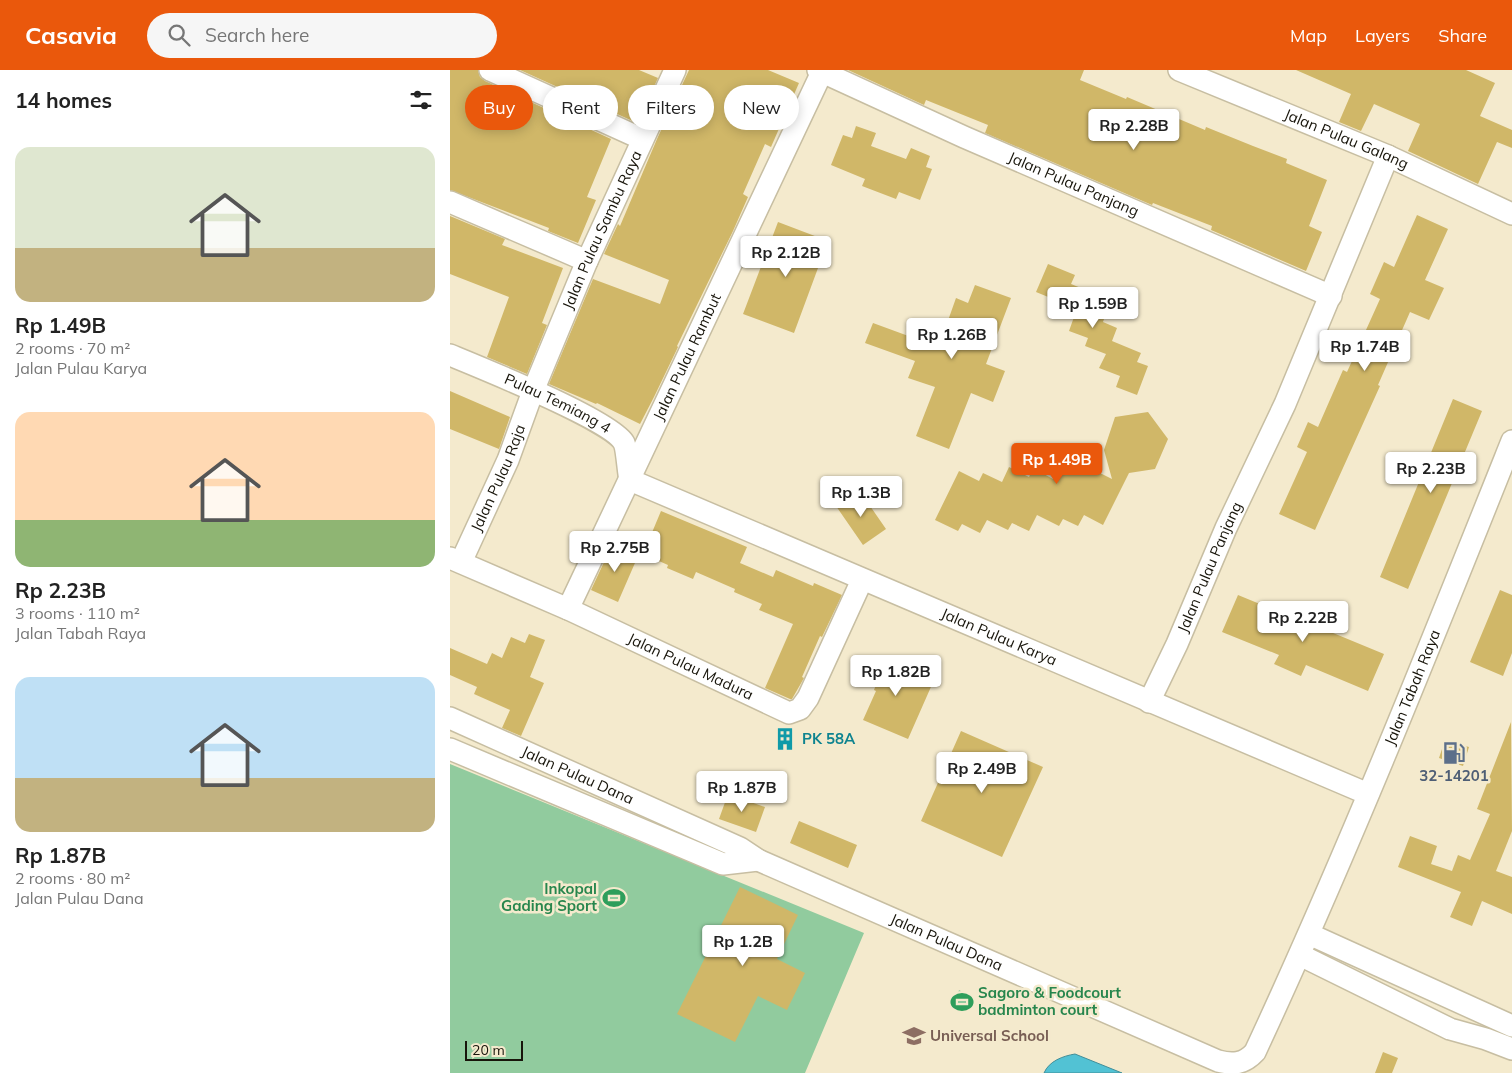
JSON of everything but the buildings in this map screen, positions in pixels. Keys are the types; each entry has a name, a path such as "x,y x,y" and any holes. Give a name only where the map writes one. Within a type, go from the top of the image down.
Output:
{"street":[{"path":"490,70 642,139"},
{"name":"Jalan Pulau Sambu Raya","path":"533,391 587,261 675,70"},
{"name":"Jalan Pulau Galang","path":"1179,70 1388,156 1512,214"},
{"name":"Jalan Pulau Panjang","path":"820,71 964,137 1331,296"},
{"name":"Jalan Pulau Rambut","path":"568,609 820,71"},
{"name":"Jalan Pulau Panjang","path":"1149,702 1177,644 1226,528 1285,404 1388,156"},
{"path":"450,202 587,261"},
{"name":"Pulau Temiang 4","path":"450,354 581,413 612,431 624,443 630,480"},
{"name":"Jalan Pulau Raja","path":"455,560 508,460 533,391"},
{"name":"Jalan Tabah Raya","path":"1313,936 1368,794 1512,441"},
{"name":"Jalan Pulau Karya","path":"630,480 1368,794"},
{"name":"Jalan Pulau Madura","path":"455,560 568,609 790,713 800,709 808,698 862,580"},
{"name":"Jalan Pulau Dana","path":"450,718 740,848 758,860 1227,1064 1238,1064 1248,1059 1254,1052 1313,936"},
{"name":"Jalan Pulau Dana","path":"450,749 723,864 758,860"},
{"path":"1313,936 1512,1026"},
{"path":"1304,957 1450,1029 1486,1039 1512,1049"}],"green space":[{"name":"Inkopal Gading Sport","path":"450,764 864,933 805,1073 450,1073"},
{"name":"Sagoro & Foodcourt badminton court","path":"959,990 972,997 966,1012 953,1008"}],"water":[{"path":"1075,1054 1122,1073 1044,1073 1049,1065 1057,1060"}],"place":[{"name":"PK 58A","path":"785,739"},
{"name":"32-14201","path":"1454,753"},
{"name":"Inkopal Gading Sport","path":"614,898"},
{"name":"Sagoro & Foodcourt badminton court","path":"962,1002"},
{"name":"Universal School","path":"914,1036"}]}
